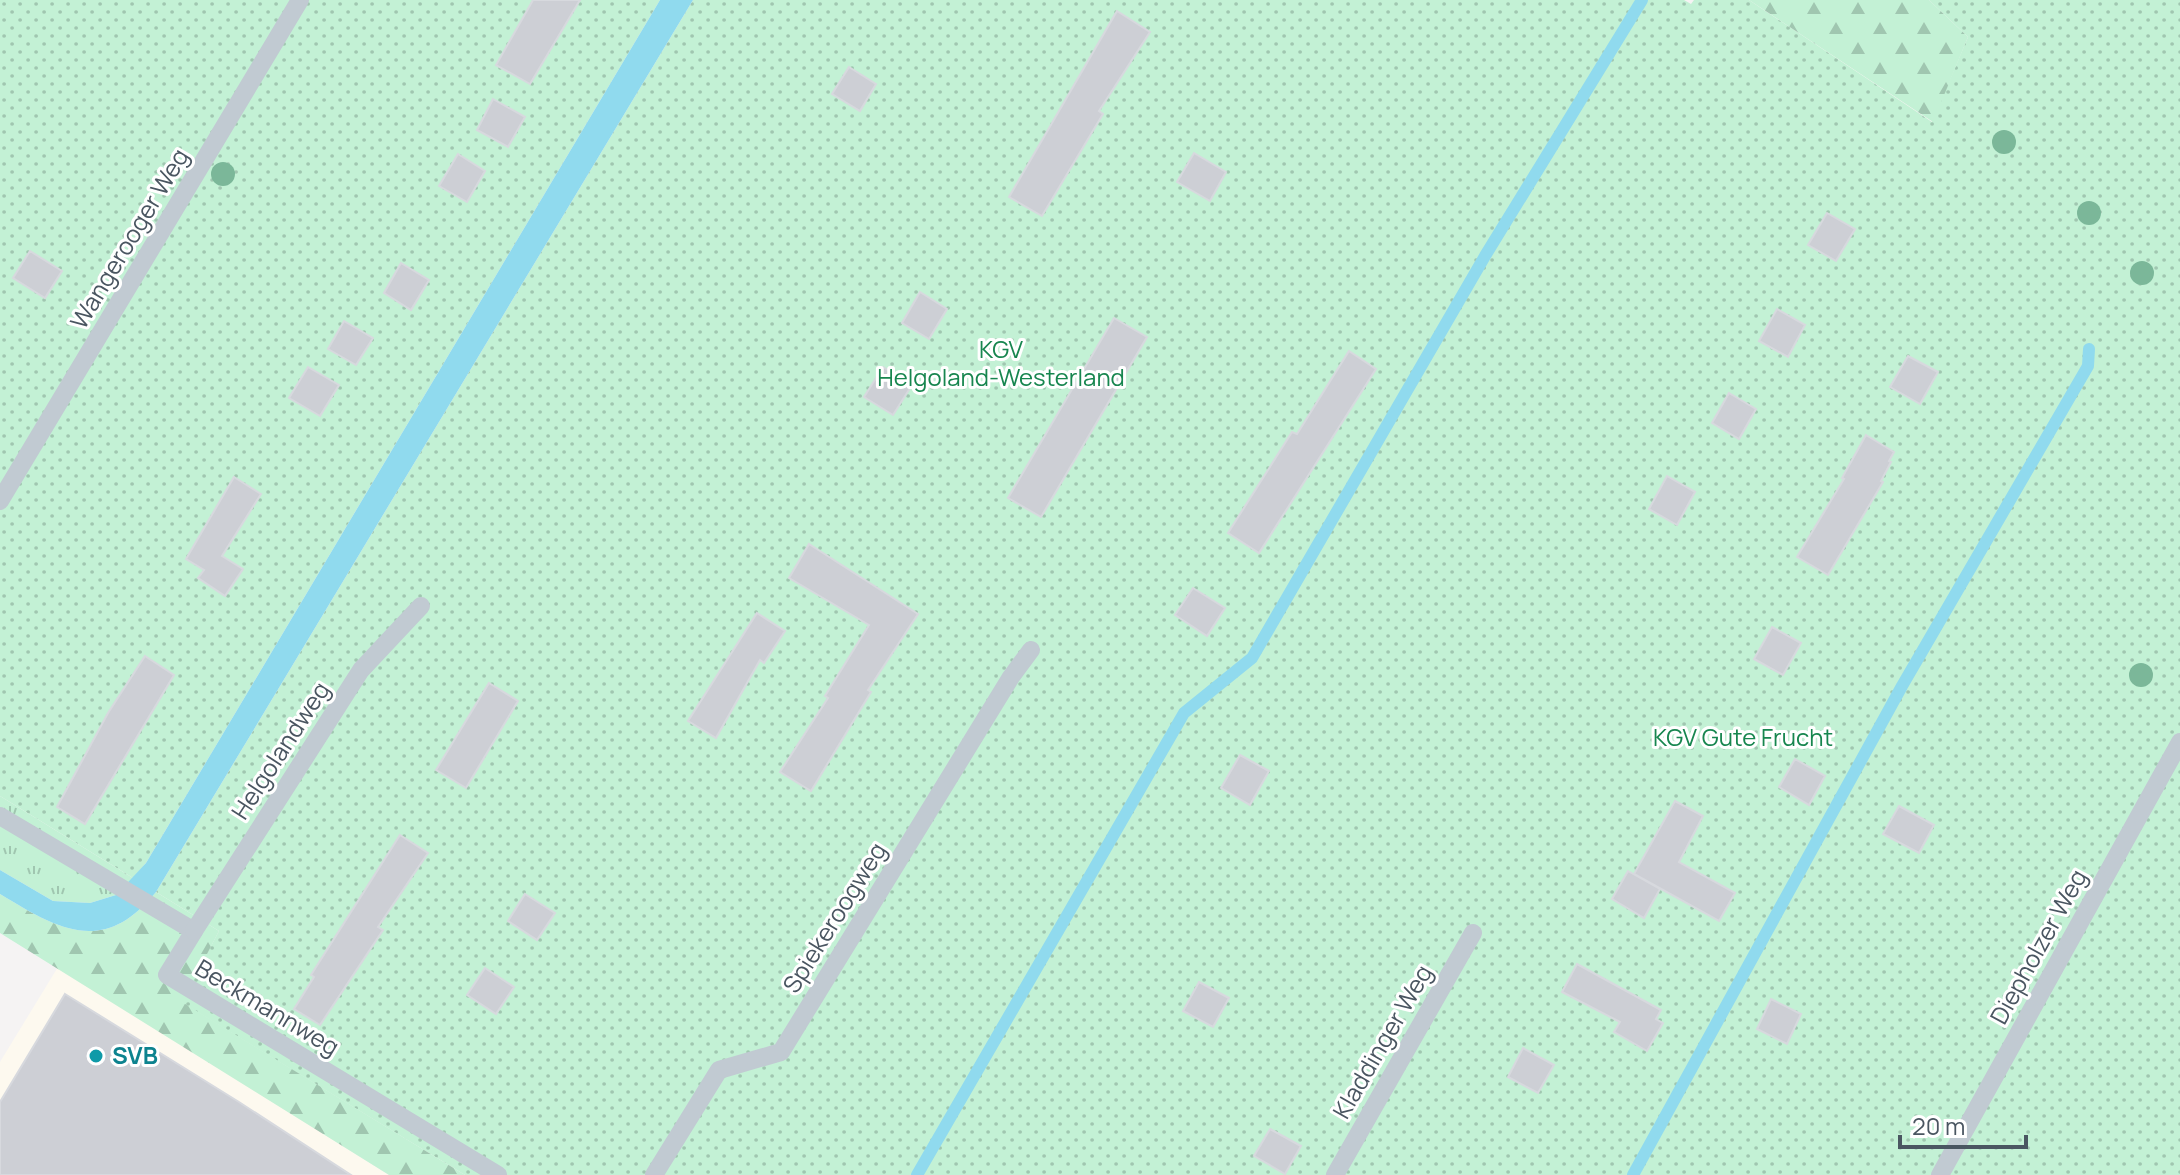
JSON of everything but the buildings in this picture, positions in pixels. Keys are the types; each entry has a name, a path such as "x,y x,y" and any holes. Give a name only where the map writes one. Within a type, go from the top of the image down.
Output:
{"lane":[{"name":"Wangerooger Weg","path":"0,501 300,0"},
{"name":"Helgolandweg","path":"194,931 361,670 421,606"},
{"name":"Spiekeroogweg","path":"654,1175 719,1070 781,1052 1031,650"},
{"name":"Diepholzer Weg","path":"1940,1175 2180,742"},
{"name":"Beckmannweg","path":"0,816 194,931 167,975 498,1175"},
{"name":"Kladdinger Weg","path":"1335,1175 1473,933"}],"shaded area":[{"name":"SVB","path":"58,967 389,1175 0,1175 0,1062"}],"green space":[{"path":"0,0 660,0 146,863 133,878 0,796"},
{"path":"693,0 1684,0 1691,4 1694,0 1749,0 1932,122 1968,37 1929,0 2180,0 2180,1175 465,1175 181,1002 219,931 156,892"},
{"path":"1749,0 1929,0 1968,37 1933,122"},
{"path":"0,796 133,878 116,895 90,903 53,901 0,870"},
{"path":"156,892 219,931 182,1002 465,1175 389,1175 0,933 0,894 62,926 99,930 118,924 137,912"}],"water":[{"path":"660,0 693,0 156,892 137,912 118,924 99,930 62,926 0,894 0,870 53,901 90,903 116,895 146,863"}],"waterway":[{"path":"917,1175 1184,713 1252,658 1485,256 1642,0"},
{"path":"1633,1175 1902,686 2088,366 2089,349"}],"place":[{"name":"SVB","path":"96,1056"}],"park label":[{"name":"KGV Helgoland-Westerland","path":"1001,364"},
{"name":"KGV Gute Frucht","path":"1743,738"}]}
